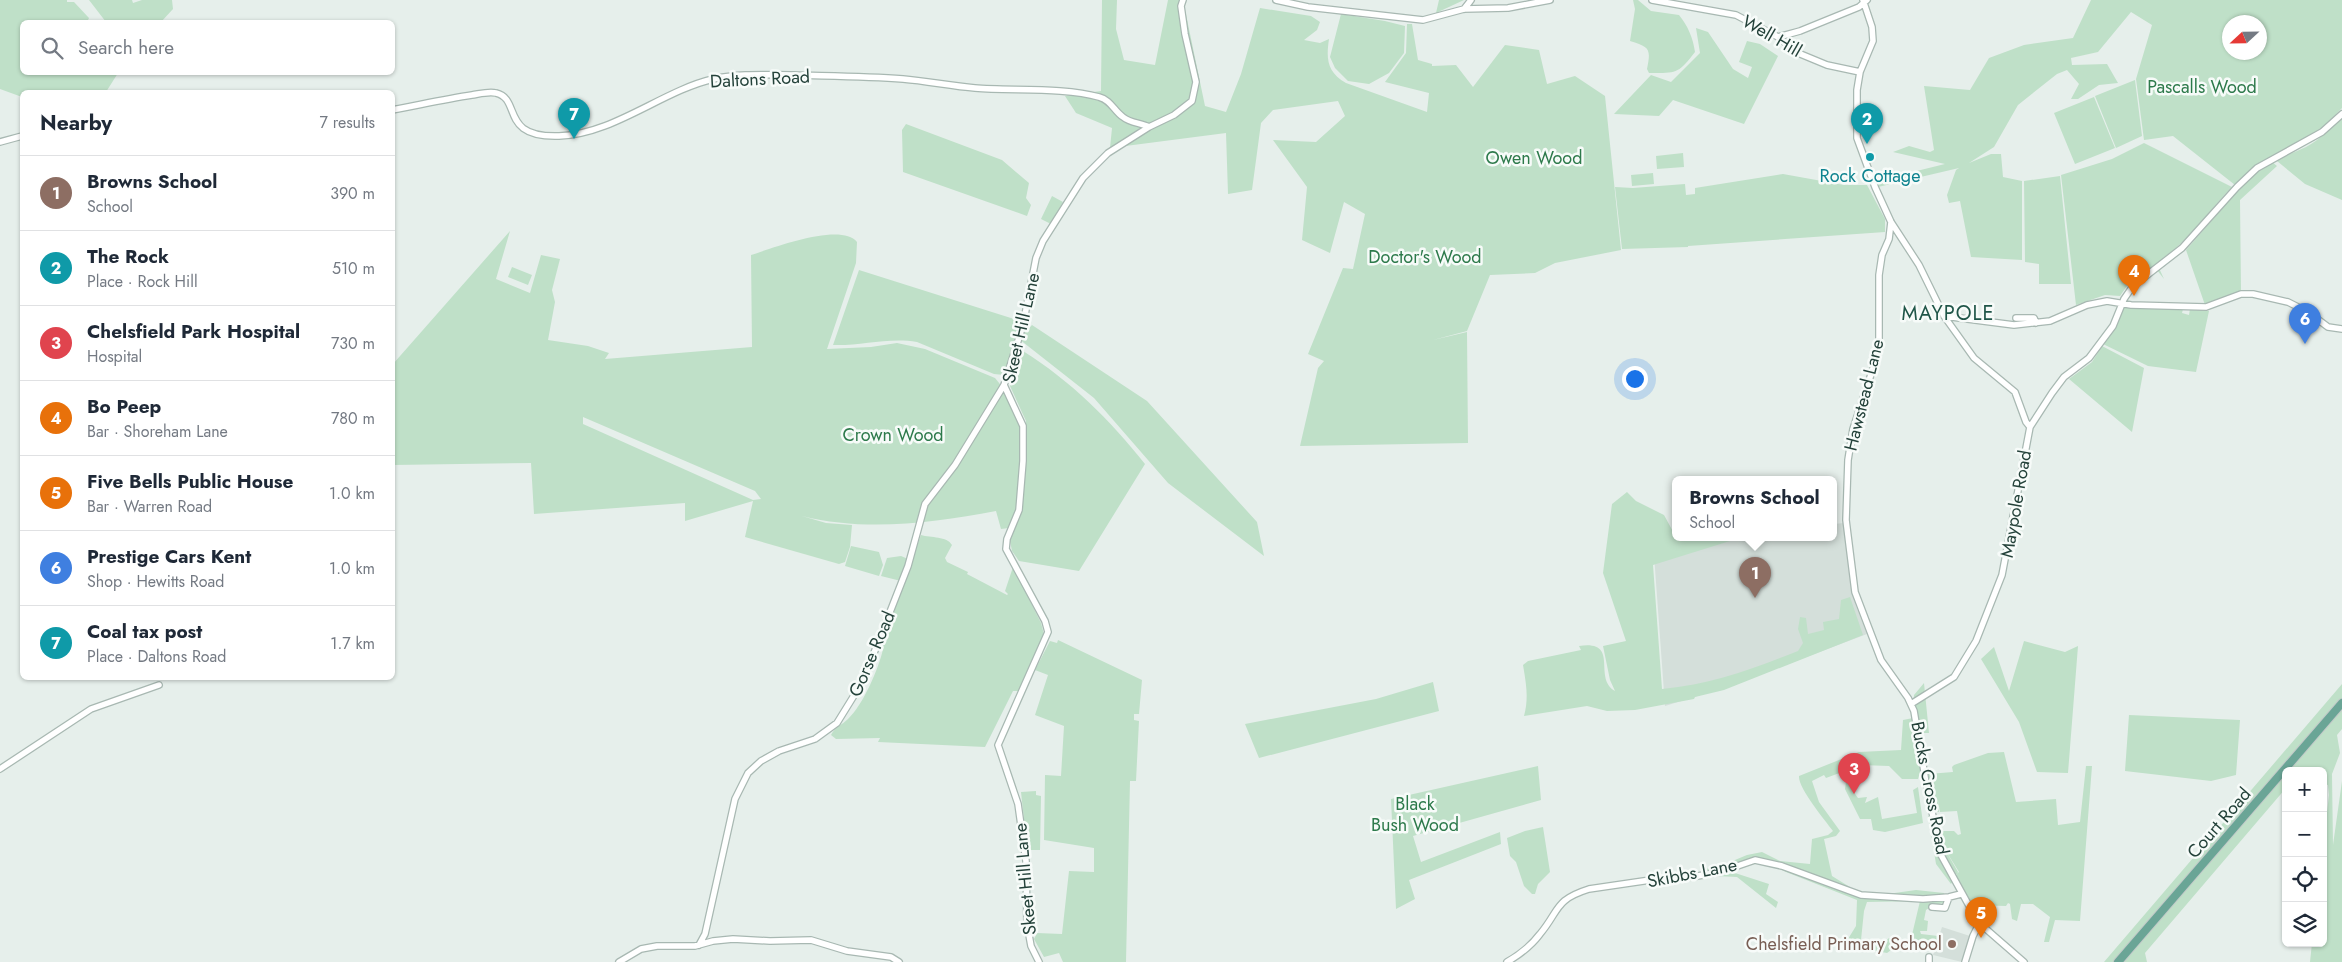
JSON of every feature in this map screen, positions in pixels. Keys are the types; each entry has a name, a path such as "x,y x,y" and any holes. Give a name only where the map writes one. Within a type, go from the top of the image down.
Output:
{"main road":[{"name":"Court Road","path":"2118,962 2342,703"}],"street":[{"path":"1149,127 1174,115 1192,101 1196,82 1185,34 1181,6 1183,0"},
{"path":"1276,0 1308,7 1378,14 1410,20 1423,20 1464,9 1508,8 1550,0"},
{"path":"1464,9 1471,0"},
{"name":"Well Hill","path":"1652,0 1730,13 1778,37 1798,53 1827,65 1860,72"},
{"path":"1778,37 1800,31 1865,1 1872,27 1873,41 1860,72 1857,90 1857,138 1875,187 1891,222 1919,265 1944,316 1974,358 2015,392 2030,427"},
{"name":"Daltons Road","path":"395,109 496,93 506,99 517,124 521,128 530,133 559,136 586,132 644,109 699,83 716,78 778,75 836,76 903,79 974,88 1072,92 1100,96 1108,101 1123,117 1149,127"},
{"name":"Maypole Road","path":"1911,704 1954,677 1976,641 2002,575 2030,427 2064,378 2089,358 2113,326 2122,302 2133,286 2182,248 2237,187 2257,168 2322,132 2342,114"},
{"name":"Skeet Hill Lane","path":"1039,962 1032,946 1027,924 1026,870 1018,804 998,745 1048,632 1044,620 1006,549 1007,540 1018,510 1023,461 1023,426 1004,385 1023,325 1036,258 1043,241 1083,178 1098,161 1149,127"},
{"path":"0,142 20,137"},
{"name":"Hawstead Lane","path":"1891,222 1890,239 1882,255 1879,275 1879,350 1853,429 1848,460 1846,520 1857,603 1881,660 1911,704"},
{"path":"1944,316 2014,326 2062,318 2099,302 2110,300 2131,305 2206,308 2241,294 2259,294 2288,302 2308,312 2328,327 2342,329"},
{"path":"2016,318 2034,318 2036,323"},
{"name":"Gorse Road","path":"699,945 704,936 735,799 742,783 748,774 761,762 778,751 824,734 837,723 851,702 871,662 908,566 925,504 955,465 1004,385"},
{"path":"0,769 91,709 159,685"},
{"name":"Bucks Cross Road","path":"1911,704 1916,718 1938,848 1961,894 1979,924 2024,962"},
{"name":"Skibbs Lane","path":"1507,962 1527,948 1540,934 1557,906 1570,896 1589,889 1720,872 1756,860 1782,866 1861,895 1923,899 1961,894"},
{"path":"1932,907 1947,907 1949,897"},
{"path":"1965,962 1979,924"},
{"path":"704,936 713,941"},
{"path":"619,962 641,949 657,946 699,945 713,941 733,939 770,941 803,939 847,951 891,957 899,962"}],"shaded area":[{"path":"1844,523 1852,590 1867,634 1730,686 1665,706 1653,541 1837,541 1837,524"},
{"name":"Chelsfield Primary School","path":"1942,927 1970,936 1962,962 1933,955"}],"green space":[{"path":"0,0 67,0 67,2 74,2 89,18 88,20 20,20 20,75 117,75 107,90 20,90 20,96 0,89"},
{"path":"89,0 132,0 133,3 142,0 172,0 173,9 163,20 104,20"},
{"path":"1102,0 1117,0 1116,29 1124,60 1155,65 1168,0 1183,0 1205,106 1226,112 1241,74 1260,8 1311,16 1320,22 1317,30 1304,40 1320,43 1329,39 1329,64 1331,70 1340,79 1346,83 1427,112 1429,93 1385,82 1406,53 1407,24 1412,24 1418,60 1432,64 1432,66 1456,65 1473,87 1505,45 1539,50 1547,84 1575,76 1605,96 1621,250 1555,263 1535,273 1490,275 1467,331 1433,340 1467,332 1468,443 1300,446 1318,368 1324,361 1308,354 1343,268 1353,269 1365,214 1344,202 1330,253 1302,240 1307,187 1273,140 1316,142 1345,116 1338,101 1273,110 1261,123 1252,190 1228,194 1226,133 1110,148 1112,128 1076,113 1065,96 1101,91"},
{"path":"1439,0 1464,0 1436,13"},
{"path":"1633,0 1638,0 1651,11 1679,15 1690,32 1695,52 1685,65 1676,71 1649,73 1647,69 1648,50 1642,45 1630,41 1635,9"},
{"name":"Pascalls Wood","path":"2091,0 2342,0 2342,108 2318,133 2257,164 2235,185 2173,136 2144,140 2136,79 2152,25 2131,12 2098,52 2071,58 2072,65 2107,64 2118,83 2099,85 2078,99 2071,99 2079,84 2067,70 2057,74 2018,105 1994,147 1969,163 1991,154 2001,154 2003,177 2022,181 2022,260 1971,257 1960,201 1949,203 1947,195 1956,170 1959,168 1878,187 1876,181 1945,164 1893,152 1909,146 1930,152 1934,150 1924,86 1970,90 1989,58 2024,45 2073,38"},
{"path":"1341,14 1405,26 1404,53 1389,73 1369,84 1348,81 1335,68 1330,57"},
{"path":"1696,28 1708,32 1733,69 1748,78 1752,67 1739,62 1747,41 1760,44 1778,56 1744,124 1673,100 1659,116 1614,114 1651,75 1671,82 1700,53"},
{"path":"2135,80 2142,136 2116,148 2095,96"},
{"path":"2094,97 2115,148 2075,164 2054,113"},
{"path":"2342,116 2342,200 2305,184 2277,161 2316,141"},
{"path":"906,124 1002,160 1029,183 1026,198 1031,205 1027,216 903,172 902,130"},
{"path":"2144,143 2232,187 2191,233 2163,258 2164,261 2159,268 2164,279 2157,270 2150,277 2130,286 2129,283 2120,296 2105,295 2076,305 2061,175 2112,159"},
{"path":"1683,153 1684,167 1657,169 1656,156"},
{"path":"2271,161 2277,166 2240,200 2241,292 2205,305 2186,250 2247,180"},
{"path":"1653,173 1654,184 1632,186 1631,175"},
{"path":"1783,174 1844,185 1867,185 1885,219 1885,232 1688,247 1622,249 1615,187 1633,188 1685,184 1686,195 1695,194 1695,188"},
{"path":"2060,176 2071,284 2039,284 2039,264 2025,262 2024,181"},
{"path":"1052,196 1063,202 1051,224 1041,219"},
{"name":"Crown Wood","path":"510,231 496,279 530,293 541,255 560,259 552,290 555,302 548,340 588,346 609,353 605,359 752,347 751,255 822,235 849,237 857,242 856,263 827,349 871,347 897,343 925,349 995,378 1004,389 1020,425 1021,461 1017,509 1009,528 1001,529 996,511 923,522 875,525 850,524 802,516 826,523 852,525 850,547 845,562 839,564 745,537 753,501 685,521 685,503 534,514 531,463 395,465 395,362","holes":["583,417 755,491 761,499 753,500 583,424"]},
{"path":"512,267 532,275 528,285 508,277"},
{"path":"859,270 1020,321 1004,375 994,374 917,342 886,341 833,345"},
{"path":"2123,306 2183,309 2182,313 2189,315 2190,309 2209,311 2196,372 2148,366 2103,344 2115,328"},
{"path":"1032,325 1147,401 1257,522 1264,556 1168,483 1094,398 1019,339"},
{"path":"2102,346 2144,368 2132,432 2069,379 2092,362"},
{"path":"1023,351 1057,375 1089,402 1145,464 1079,571 1019,561 1012,551 1010,541 1019,517 1025,481 1026,421 1010,386"},
{"path":"1627,492 1636,501 1664,515 1672,530 1672,541 1730,541 1653,565 1662,689 1715,680 1798,651 1803,643 1798,629 1800,617 1806,618 1808,634 1824,630 1823,622 1839,619 1841,600 1850,597 1863,635 1724,690 1695,697 1694,699 1635,710 1607,711 1587,706 1524,716 1527,697 1523,665 1528,661 1581,650 1579,646 1592,646 1599,649 1603,654 1606,678 1609,685 1615,691 1610,680 1603,646 1626,641 1603,573 1612,504"},
{"path":"921,535 950,542 952,545 945,558 947,562 1007,595 1005,591 1013,567 1041,623 1044,634 1019,691 1013,691 985,747 878,742 880,738 836,739 831,735 834,730 854,713 870,686 883,649 879,648"},
{"path":"851,546 879,552 883,565 879,576 845,566"},
{"path":"901,556 908,559 901,581 881,576 887,558"},
{"path":"1058,640 1142,680 1139,714 1134,714 1134,720 1139,721 1136,781 1130,781 1126,962 1063,962 1059,953 1044,957 1034,939 1037,933 1062,934 1069,871 1094,872 1094,848 1044,840 1045,775 1061,776 1064,726 1035,715 1048,675 1035,670 1050,641 1057,643"},
{"path":"2024,641 2065,652 2078,646 2068,773 2037,772 2019,722 1981,659 1994,647 2009,691"},
{"path":"1433,682 1439,711 1259,758 1245,724 1376,699"},
{"path":"1924,683 1929,733 1923,733 1928,764 1922,766 1918,779 1902,779 1889,766 1861,765 1826,778 1824,775 1812,781 1819,802 1840,831 1836,836 1824,839 1832,876 1866,897 1916,890 1944,893 1946,902 1926,910 1924,920 1928,921 1927,931 1920,931 1921,934 1938,936 1936,944 1911,939 1920,901 1867,902 1864,911 1861,940 1880,946 1889,938 1900,938 1895,947 1887,953 1848,944 1848,939 1856,926 1857,900 1772,865 1754,863 1736,868 1735,873 1769,884 1766,894 1778,902 1776,908 1737,877 1716,876 1705,869 1718,867 1747,855 1762,852 1780,861 1810,864 1812,839 1828,835 1833,831 1807,796 1799,776 1859,752 1901,750 1903,720 1913,718 1914,695"},
{"path":"2342,684 2342,729 2337,735 2340,753 2332,774 2333,845 2342,781 2342,962 2310,962 2312,947 2327,947 2327,812 2329,795 2327,767 2282,767 2282,793 2145,953 2147,962 2104,962"},
{"path":"2129,715 2240,720 2236,775 2211,781 2125,771"},
{"path":"2004,752 2016,802 2056,799 2058,825 2080,822 2086,766 2092,766 2080,921 2055,920 2049,942 2044,942 2050,917 2033,904 2021,904 2017,921 2012,919 2010,904 2008,903 2006,906 1973,905 1956,876 1951,884 1936,864 1928,816 1938,816 1943,831 1954,831 1958,835 1961,834 1957,811 1940,812 1938,800 1939,812 1935,812 1928,774 1953,772 1952,767 1954,765 1988,753"},
{"name":"Black Bush Wood","path":"1538,766 1541,800 1413,836 1421,862 1500,832 1501,844 1409,880 1415,899 1396,909 1391,799"},
{"path":"1851,779 1856,783 1857,788 1853,791 1858,798 1867,797 1865,803 1878,797 1882,819 1917,813 1913,790 1918,787 1923,823 1885,832 1873,830 1871,819 1860,819 1845,789 1846,782"},
{"path":"1036,791 1036,795 1041,796 1040,850 1030,850 1027,847 1021,792"},
{"path":"1543,827 1550,872 1538,884 1535,894 1532,894 1524,886 1516,862 1510,856 1507,838"}],"place":[{"name":"Coal tax post","path":"574,139"},
{"name":"The Rock","path":"1867,144"},
{"name":"Rock Cottage","path":"1870,157"},
{"name":"Bo Peep","path":"2134,296"},
{"name":"Prestige Cars Kent","path":"2305,344"},
{"name":"Browns School","path":"1755,598"},
{"name":"Chelsfield Park Hospital","path":"1854,794"},
{"name":"Five Bells Public House","path":"1981,938"},
{"name":"Chelsfield Primary School","path":"1952,944"}],"district":[{"name":"MAYPOLE","path":"1948,313"}],"park label":[{"name":"Owen Wood","path":"1534,158"},
{"name":"Doctor's Wood","path":"1425,257"}]}
